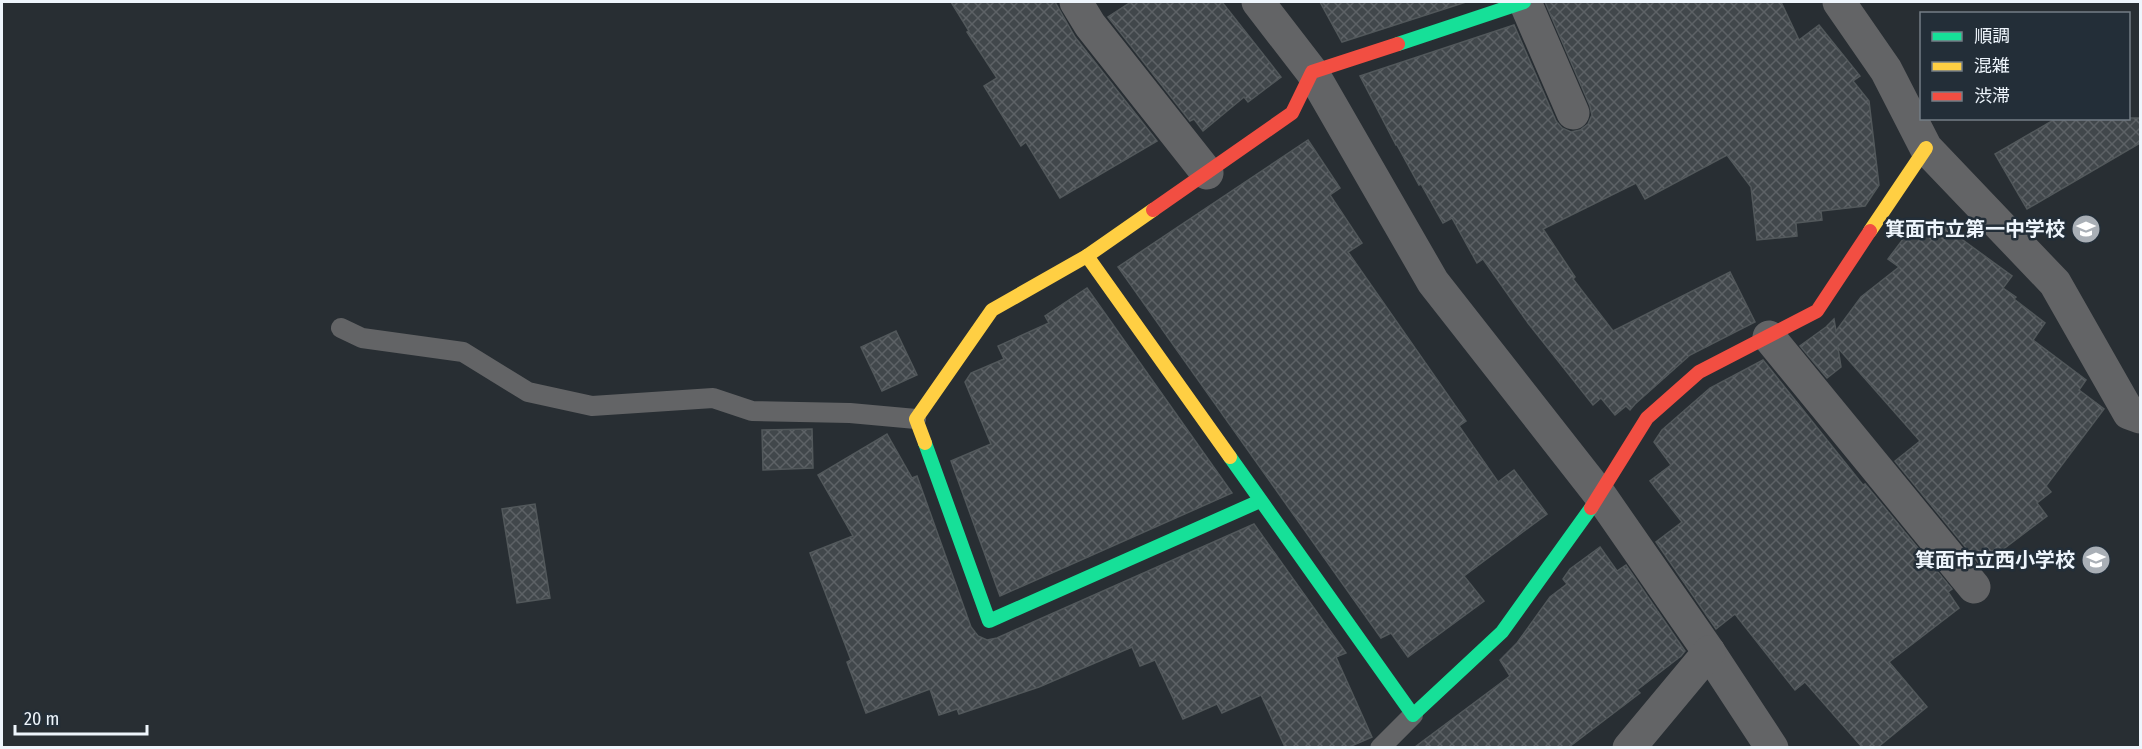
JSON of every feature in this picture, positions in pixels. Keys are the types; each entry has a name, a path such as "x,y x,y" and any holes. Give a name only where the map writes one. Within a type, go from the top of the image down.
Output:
{"street":[{"path":"1076,2 1090,25 1207,173"},
{"path":"1258,2 1312,72 1433,282 1600,495 1772,747"},
{"path":"1260,501 989,621 916,419 992,310 1087,256 1292,113 1312,72 1525,2 1574,113"},
{"path":"1839,2 1886,70 1926,148 2055,283 2128,412 2140,417"},
{"path":"1087,256 1413,715 1502,632 1600,495 1647,418 1699,372 1816,311 1926,148"},
{"path":"1769,337 1974,587"},
{"path":"1629,747 1709,652"}],"lane":[{"path":"341,328 362,338 463,352 528,392 592,406 713,398 752,411 850,413 916,419"},
{"path":"1380,747 1413,715"}],"building":[{"path":"951,2 1055,2 1075,37 1157,141 1060,198 1026,142 1021,146 984,86 997,78 967,32 969,31"},
{"path":"1131,2 1222,2 1281,77 1248,102 1244,97 1203,131 1194,119 1190,121 1108,17"},
{"path":"1320,2 1466,2 1342,42"},
{"path":"1545,2 1781,2 1799,40 1819,25 1860,76 1853,81 1869,101 1879,185 1865,206 1821,211 1822,220 1796,223 1797,236 1757,240 1751,187 1727,155 1645,199 1636,183 1543,229 1575,277 1573,279 1613,331 1730,272 1755,322 1690,355 1630,410 1626,406 1615,415 1601,398 1593,405 1528,323 1483,259 1477,263 1452,218 1443,223 1396,145 1360,76 1514,25 1556,121 1562,128 1571,132 1580,130 1588,124 1592,115 1590,106"},
{"path":"2140,118 2140,143 2027,209 1995,154 2054,120"},
{"path":"1308,140 1340,188 1330,195 1362,243 1348,252 1466,421 1459,426 1498,482 1514,470 1547,514 1464,576 1484,601 1408,657 1391,633 1381,638 1118,267"},
{"path":"1916,222 1937,237 1945,227 2012,276 2003,288 2045,323 2033,340 2086,380 2079,390 2104,409 2046,486 2051,492 2037,503 2047,516 1981,566 1895,461 1920,441 1838,348 1841,367 1827,378 1800,346 1834,319 1836,331 1861,297 1899,267 1888,259"},
{"path":"1087,288 1232,493 1000,596 951,461 991,444 965,382 971,373 1004,359 998,346 1049,323 1045,316"},
{"path":"896,331 917,375 882,391 861,347"},
{"path":"1763,360 1863,485 1865,484 1952,589 1948,592 1959,608 1889,662 1927,707 1878,747 1862,747 1805,682 1795,690 1735,614 1716,629 1656,542 1682,522 1650,481 1671,465 1654,442 1662,430 1710,388"},
{"path":"812,429 813,468 763,470 762,430"},
{"path":"887,434 912,478 917,476 971,627 978,636 987,640 997,638 1254,524 1346,653 1336,657 1372,737 1349,747 1285,747 1261,695 1222,713 1217,704 1183,719 1155,660 1140,666 1132,647 1039,687 959,714 957,709 939,715 930,689 866,713 847,662 851,660 810,553 853,536 818,475"},
{"path":"535,504 550,598 517,603 502,509"},
{"path":"1600,547 1617,571 1626,565 1685,651 1681,656 1637,690 1640,693 1569,747 1415,747 1510,676 1500,660 1517,643 1550,597 1567,584 1563,579 1570,569"}],"traffic: fast":[{"path":"1398,44 1524,2"},
{"path":"925,443 989,621 1260,501"},
{"path":"1230,457 1413,715 1502,632 1591,508"}],"traffic: slow":[{"path":"1870,231 1926,148"},
{"path":"925,443 916,419 992,310 1087,256 1153,210"},
{"path":"1087,256 1230,457"}],"traffic: jam":[{"path":"1153,210 1292,113 1312,72 1398,44"},
{"path":"1591,508 1647,418 1699,372 1817,311 1870,231"}],"place":[{"name":"箕面市立第一中学校","path":"2086,229"},
{"name":"箕面市立西小学校","path":"2096,560"}]}
